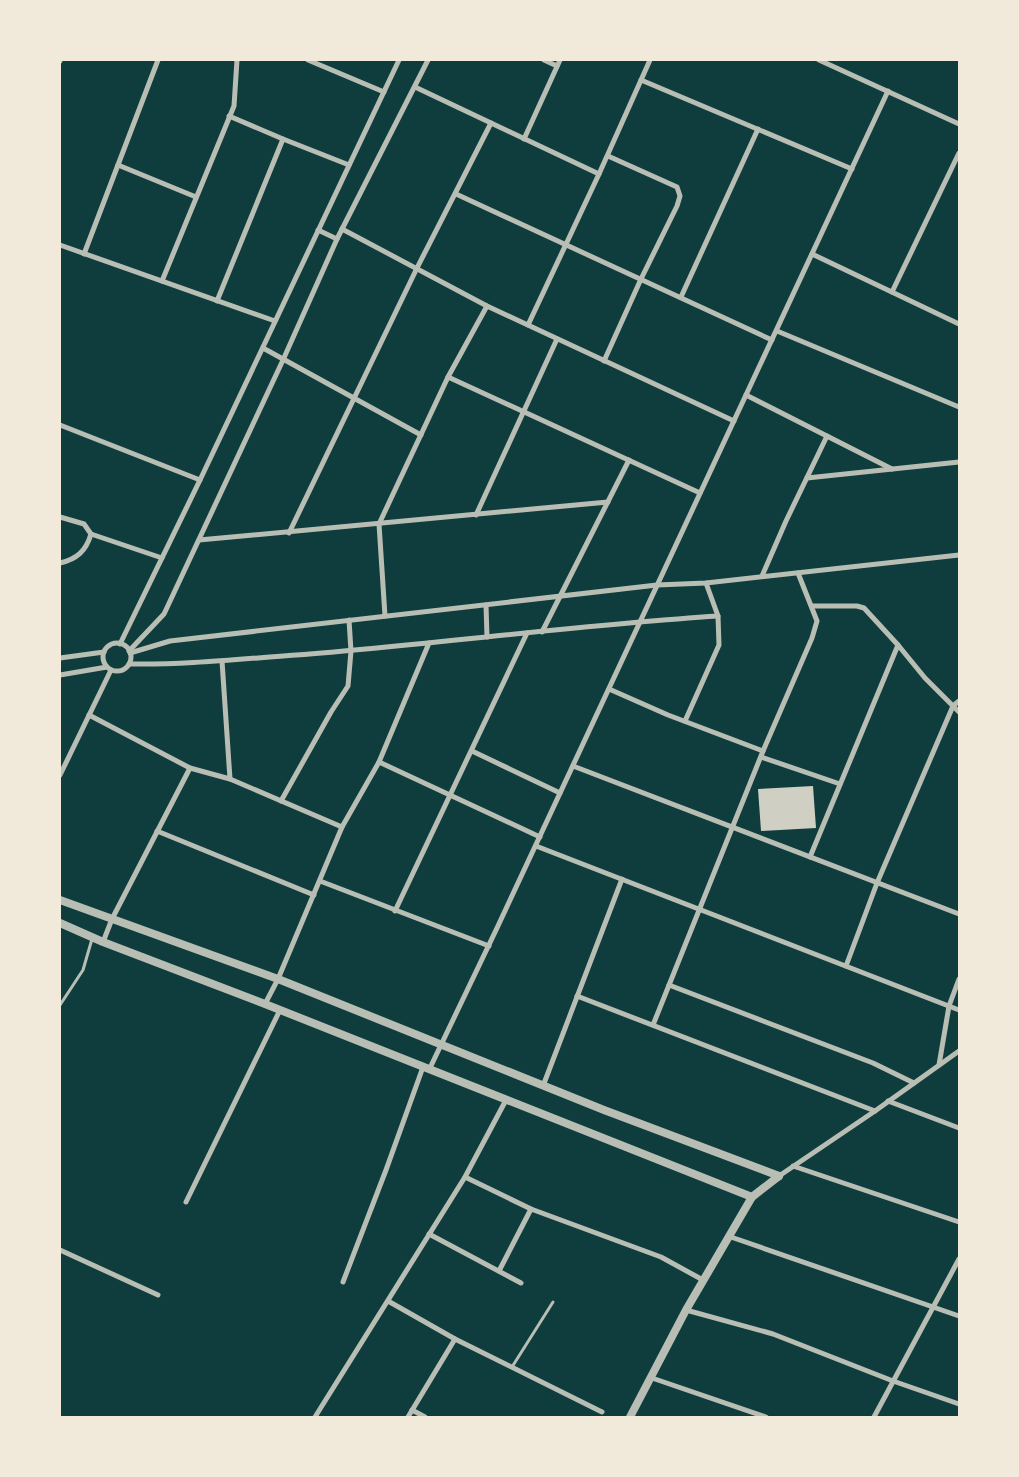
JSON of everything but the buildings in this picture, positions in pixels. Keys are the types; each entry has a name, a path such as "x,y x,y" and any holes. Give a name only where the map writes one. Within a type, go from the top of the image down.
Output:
{"street":[{"path":"84,254 158,60"},
{"path":"162,282 234,106 237,60"},
{"path":"308,60 384,92"},
{"path":"120,644 399,60"},
{"path":"129,664 130,652 164,614 284,360 337,239 416,88 428,60"},
{"path":"544,60 557,66"},
{"path":"524,139 560,60"},
{"path":"528,325 600,174 650,60"},
{"path":"819,60 959,124"},
{"path":"641,80 852,169"},
{"path":"416,88 600,174"},
{"path":"343,1282 426,1069 442,1046 888,91"},
{"path":"229,116 349,165"},
{"path":"289,533 417,268 491,123"},
{"path":"681,297 758,129"},
{"path":"218,301 282,139"},
{"path":"892,292 959,153"},
{"path":"604,361 680,196 677,187 608,156"},
{"path":"118,166 196,197"},
{"path":"456,194 772,340"},
{"path":"342,229 487,306 734,421"},
{"path":"318,230 337,239"},
{"path":"60,245 275,322"},
{"path":"812,254 959,324"},
{"path":"385,616 379,524 448,377 487,306"},
{"path":"776,330 959,407"},
{"path":"476,514 557,339"},
{"path":"263,348 421,435"},
{"path":"448,377 700,494"},
{"path":"746,395 892,469"},
{"path":"60,425 200,480"},
{"path":"762,576 827,436"},
{"path":"542,632 629,460"},
{"path":"807,478 959,462"},
{"path":"199,540 608,502"},
{"path":"60,517 84,524 91,534 162,558"},
{"path":"60,563 78,556 86,548 91,534"},
{"path":"130,652 170,641 349,620 657,585 706,583 959,555"},
{"path":"653,1025 761,757 812,638 817,621 798,573"},
{"path":"685,721 719,645 718,616 706,583"},
{"path":"486,605 487,637"},
{"path":"812,606 857,606 864,608 925,678 959,712"},
{"path":"60,674 109,669 122,670 129,664 174,664 351,651 641,621 718,616"},
{"path":"281,801 331,712 348,686 351,651 349,620"},
{"path":"394,911 451,796 527,633"},
{"path":"265,1004 278,979 342,827 379,762 429,643"},
{"path":"109,669 103,658 104,652 108,647 113,644 120,644 126,646 130,652"},
{"path":"810,857 898,645"},
{"path":"60,658 104,652"},
{"path":"222,661 230,779"},
{"path":"60,775 109,669"},
{"path":"609,689 764,751"},
{"path":"846,966 876,883 953,706 959,701"},
{"path":"89,715 190,768 230,779 342,827"},
{"path":"472,751 560,793"},
{"path":"761,757 840,784"},
{"path":"379,762 540,837"},
{"path":"573,766 959,914"},
{"path":"103,942 112,919 190,768"},
{"path":"157,831 314,895"},
{"path":"536,846 959,1010"},
{"path":"543,1086 622,879"},
{"path":"320,881 489,946"},
{"path":"60,900 278,979 543,1086 779,1176"},
{"path":"60,923 103,942 265,1004 752,1197"},
{"path":"939,1065 949,1006 959,979"},
{"path":"669,985 873,1063 914,1083"},
{"path":"577,996 875,1111"},
{"path":"186,1202 280,1010"},
{"path":"630,1417 686,1310 752,1197 793,1166 959,1051"},
{"path":"315,1417 464,1177 506,1100"},
{"path":"888,1101 959,1128"},
{"path":"793,1166 959,1222"},
{"path":"464,1177 531,1209 542,1211 661,1257 703,1280"},
{"path":"499,1272 531,1209"},
{"path":"429,1234 521,1283"},
{"path":"728,1236 959,1316"},
{"path":"60,1250 158,1295"},
{"path":"874,1417 959,1259"},
{"path":"388,1301 455,1339 602,1412"},
{"path":"686,1310 773,1334 893,1381 959,1404"},
{"path":"408,1417 455,1339"},
{"path":"652,1378 766,1417"},
{"path":"412,1410 425,1417"}],"lane":[{"path":"60,1005 83,970 92,937"},
{"path":"512,1367 553,1302"}]}
